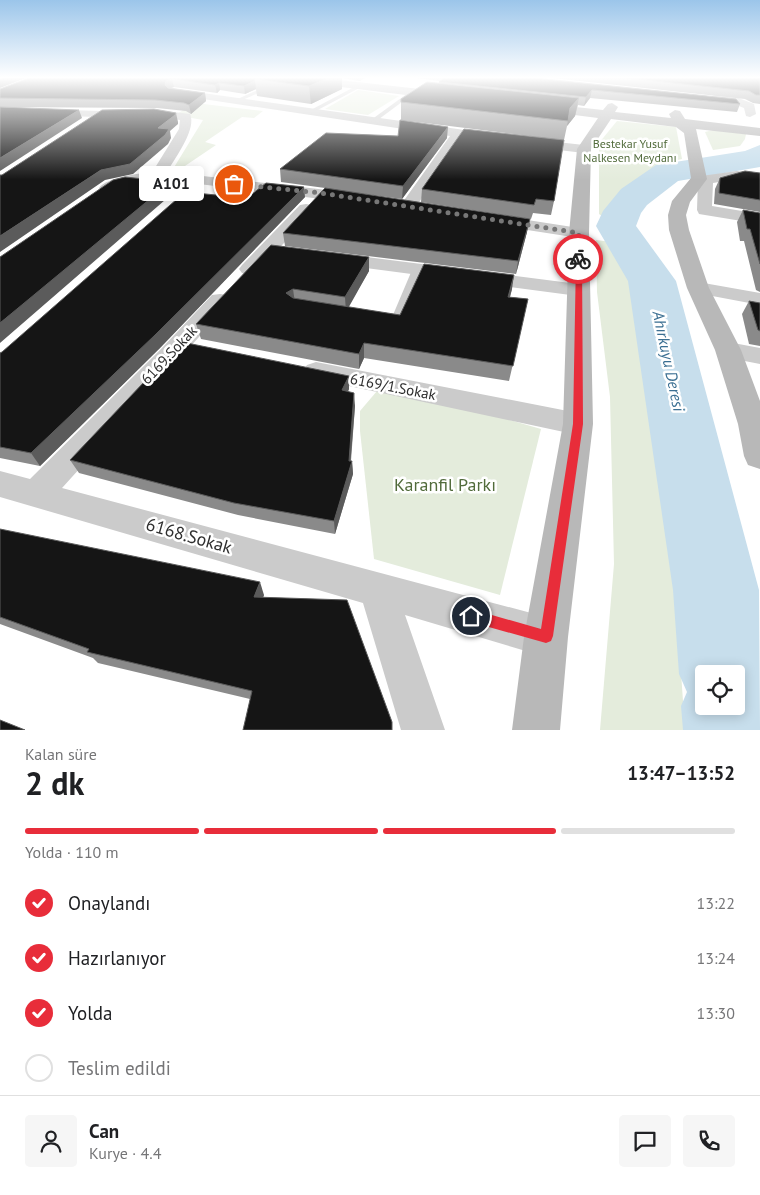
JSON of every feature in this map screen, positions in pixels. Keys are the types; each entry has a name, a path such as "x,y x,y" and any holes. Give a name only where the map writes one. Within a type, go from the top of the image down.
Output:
{"main road":[{"path":"536,730 546,636 578,424 579,233 584,149 609,112"},
{"path":"620,112 677,118 753,120"},
{"path":"677,118 691,131 699,179 681,201 677,216 679,230 698,288 728,350 756,425 760,456"}],"street":[{"path":"6,112 157,113 186,117 185,129 158,175"},
{"path":"310,112 458,134 584,149"},
{"path":"733,112 753,120"},
{"path":"740,112 753,120"},
{"path":"408,206 458,134"},
{"path":"95,196 111,185 158,175 192,187 321,193 370,200"},
{"path":"760,179 737,176 706,179 705,210 760,219"},
{"name":"6169.Sokak","path":"36,494 179,344 276,252 321,193"},
{"path":"389,203 427,209"},
{"path":"484,218 579,233"},
{"path":"314,257 578,290"},
{"path":"698,288 760,298"},
{"path":"179,344 208,350"},
{"path":"728,350 760,356"},
{"name":"6169/1.Sokak","path":"296,367 578,424"},
{"name":"6168.Sokak","path":"0,484 546,636"},
{"path":"377,589 423,730"}],"lane":[{"path":"373,121 385,112"},
{"path":"376,322 394,325 417,270"}],"green space":[{"path":"180,112 262,112 254,118 242,117 205,142 216,145 179,170 173,169 203,120 175,115"},
{"path":"347,112 373,112 368,115"},
{"name":"Bestekar Yusuf Nalkesen Meydanı","path":"617,121 676,127 682,159 659,164 616,199 609,221 599,214 599,143"},
{"path":"713,130 746,134 745,139 740,146 713,150 705,132"},
{"path":"596,240 612,242 635,280 655,355 665,441 685,730 600,730 614,564 610,397 597,292"},
{"name":"Karanfil Parkı","path":"377,391 468,408 541,429 500,595 374,559 360,431 360,411"}],"building":[{"path":"0,112 76,112 0,158"},
{"path":"99,112 176,113 158,128 169,129 165,135 130,164 101,170 0,236 0,175"},
{"path":"489,112 569,112 568,121"},
{"path":"400,120 448,127 403,186 280,169 326,133 398,136"},
{"path":"464,129 564,140 554,201 536,199 534,205 422,189"},
{"path":"745,171 760,173 760,200 719,193 720,178"},
{"path":"125,177 163,181 153,189 162,189 0,323 0,257 113,180"},
{"path":"266,183 304,187 155,335 31,453 0,447 0,353 185,192 247,198"},
{"path":"325,188 530,219 518,261 283,233"},
{"path":"743,210 760,213 760,264 750,229 747,229"},
{"path":"271,245 369,257 345,297 293,289 286,293 293,298 400,315 424,264 514,275 508,297 528,299 513,366 364,343 359,354 196,324"},
{"path":"749,301 760,303 760,331 758,330"},
{"path":"182,342 349,376 342,390 354,393 349,461 352,461 334,521 234,503 70,460"},
{"path":"0,529 260,582 254,597 347,600 392,722 392,730 243,730 252,691 87,652 89,649 0,617"},
{"path":"0,720 25,730 0,730"}],"waterway":[{"name":"Ahırkuyu Deresi","path":"726,665 716,590 652,281 616,226 622,211 634,197 668,172 753,159 760,155"},
{"name":"Ahırkuyu Deresi","path":"732,715 734,730"}],"way so far":[{"path":"234,184 321,193 579,233 578,259"}],"place":[{"name":"A101","path":"234,184"}],"route":[{"path":"471,616 546,636 578,424 578,259"}]}
